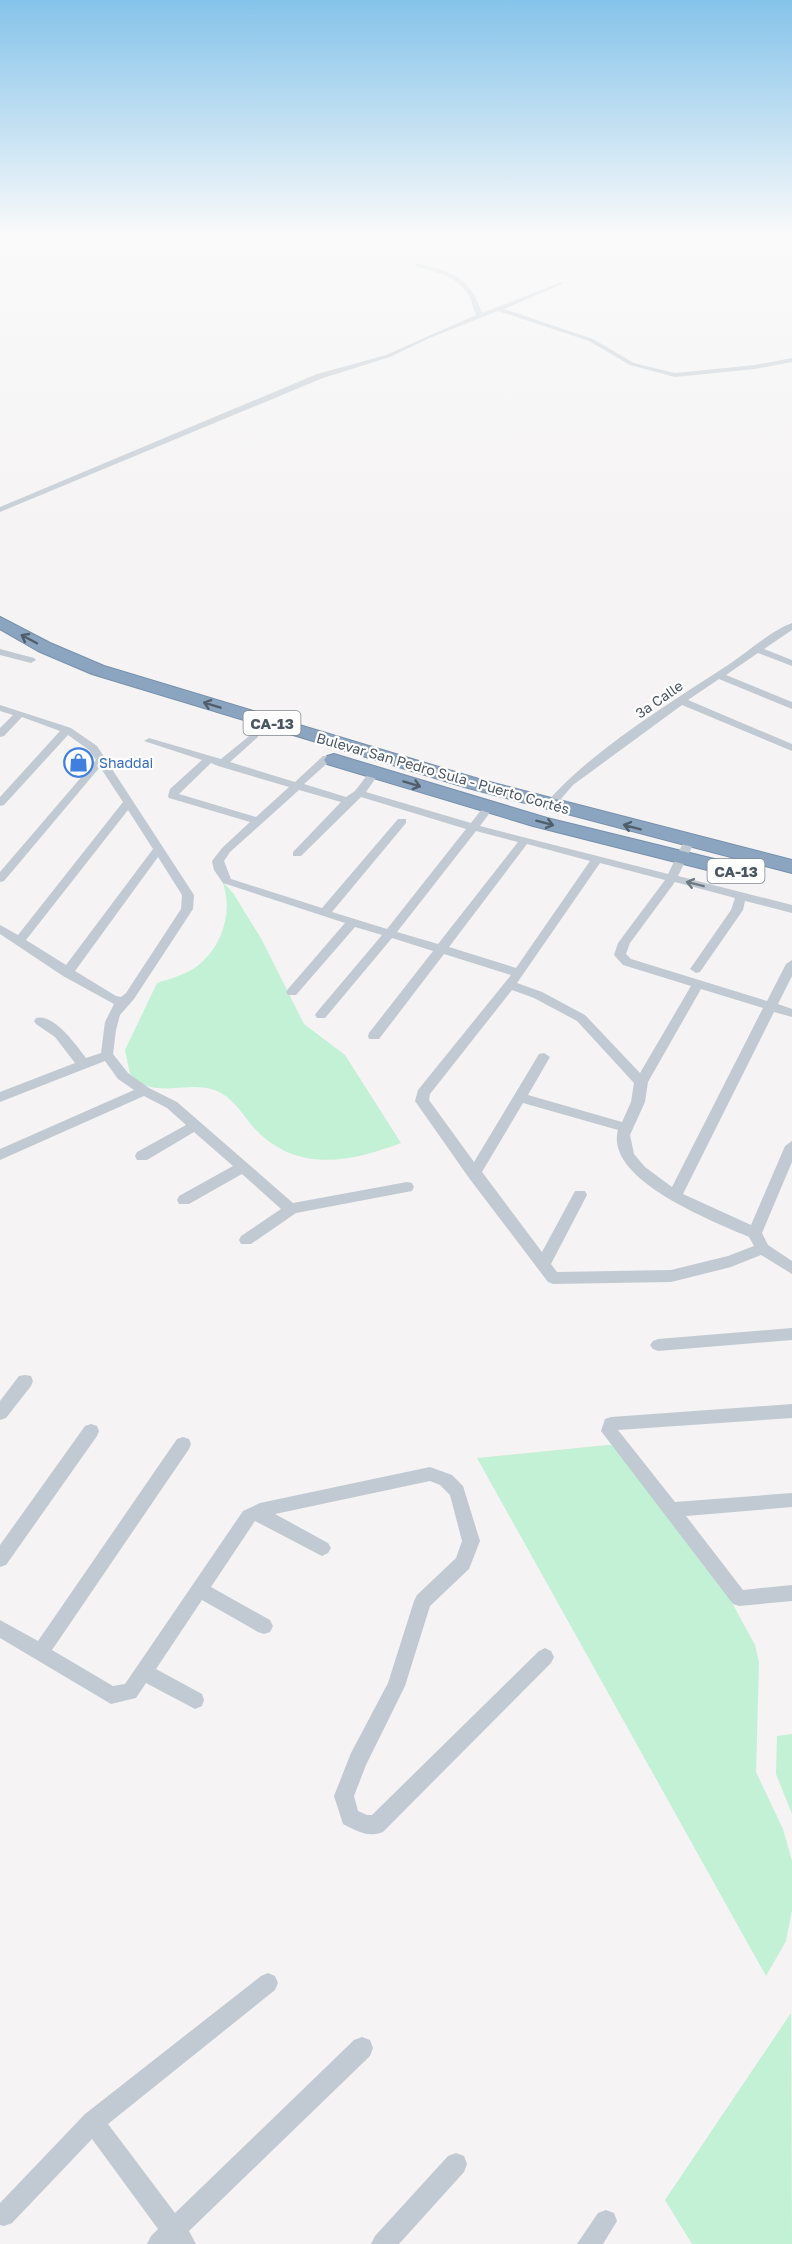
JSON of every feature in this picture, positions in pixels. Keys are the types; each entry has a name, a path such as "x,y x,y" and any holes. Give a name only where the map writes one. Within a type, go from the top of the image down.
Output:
{"highway":[{"name":"Bulevar San Pedro Sula - Puerto Cortés","path":"0,622 44,647 98,670 550,805 792,884"},
{"name":"Bulevar San Pedro Sula - Puerto Cortés","path":"0,642 31,660 96,686 489,807 685,850 792,867"}],"street":[{"path":"0,510 320,376 388,356 426,338"},
{"path":"584,338 632,364 675,375 755,367 792,360"},
{"name":"3a Calle","path":"550,805 569,783 679,700 792,626"},
{"path":"756,649 792,663"},
{"path":"0,652 31,660"},
{"path":"717,675 792,706"},
{"path":"679,700 792,748"},
{"path":"0,708 67,730 82,738 93,748 188,895 187,909 130,996 122,1001 109,1027 107,1055 123,1076 144,1091 172,1106 291,1209"},
{"path":"0,734 20,713"},
{"path":"0,803 67,730"},
{"path":"222,764 254,735"},
{"path":"149,741 348,801"},
{"path":"327,758 294,786 218,861 220,870 227,881 443,949 514,979 581,1018 641,1082"},
{"path":"0,879 101,760"},
{"path":"208,760 174,790 173,796 258,821"},
{"path":"297,854 348,801 359,793 375,772"},
{"path":"359,793 473,827 792,909"},
{"path":"20,940 128,803"},
{"path":"321,1015 390,933 489,807"},
{"path":"324,913 402,821"},
{"path":"374,1036 525,840"},
{"path":"68,973 158,849"},
{"path":"685,850 672,878 624,943 620,955 627,962 792,1013"},
{"path":"597,859 514,979 423,1093 422,1101 553,1278 671,1276 731,1261 762,1249"},
{"path":"696,969 737,910 741,896"},
{"path":"292,992 353,922"},
{"path":"0,929 113,1000 122,1001"},
{"path":"675,1196 792,964"},
{"path":"698,984 641,1082 640,1097 623,1142 647,1178 701,1210 755,1233 762,1249 792,1268"},
{"path":"40,1021 60,1034 83,1064"},
{"path":"0,1097 107,1055"},
{"path":"474,1174 544,1057"},
{"path":"0,1155 144,1091"},
{"path":"520,1097 627,1128"},
{"path":"142,1156 196,1125"},
{"path":"755,1233 792,1146"},
{"path":"184,1200 243,1167"},
{"path":"246,1240 291,1209 308,1203 407,1187"},
{"path":"542,1266 580,1195"},
{"path":"658,1345 792,1334"},
{"path":"0,1413 25,1381"},
{"path":"792,1411 611,1424 609,1431 740,1598 792,1593"},
{"path":"0,1559 91,1431"},
{"path":"41,1651 183,1444"},
{"path":"0,1628 111,1695 130,1692 249,1516 255,1512 430,1474 446,1480 457,1491 471,1540 463,1563 423,1601 396,1686 358,1760 344,1796 350,1817 365,1825 376,1825 545,1657"},
{"path":"673,1510 792,1500"},
{"path":"255,1512 322,1548"},
{"path":"199,1589 264,1626"},
{"path":"143,1672 195,1700"},
{"path":"4,2215 93,2122 268,1983"},
{"path":"93,2122 172,2239 362,2048"},
{"path":"383,2244 456,2164"},
{"path":"589,2244 606,2221"}],"green space":[{"path":"222,881 233,893 262,940 304,1024 345,1055 401,1143 344,1159 307,1158 289,1153 272,1144 256,1130 234,1103 217,1091 199,1087 153,1087 142,1084 130,1074 125,1050 157,983 182,975 194,968 204,960 217,943 225,923 227,902"},
{"path":"620,1445 724,1588 755,1645 759,1662 756,1772 783,1829 792,1861 792,1910 786,1941 766,1976 477,1458"},
{"path":"792,1734 792,1814 776,1774 777,1736"},
{"path":"791,2013 792,2244 692,2244 665,2200"}],"place":[{"name":"Shaddai","path":"78,762"}]}
